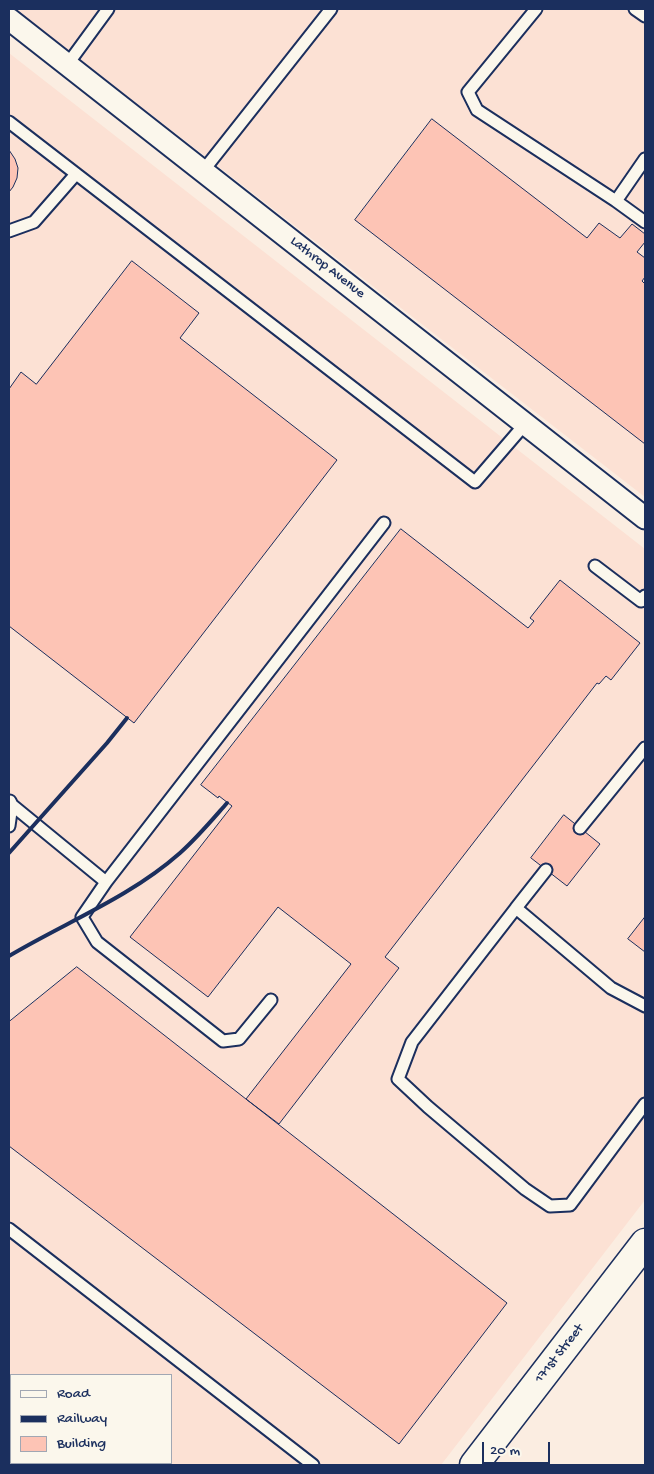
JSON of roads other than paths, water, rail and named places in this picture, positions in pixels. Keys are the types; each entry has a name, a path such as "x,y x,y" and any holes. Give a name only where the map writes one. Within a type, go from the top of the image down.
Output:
{"street":[{"name":"Lathrop Avenue","path":"9,19 645,518"},
{"name":"171st Street","path":"474,1465 645,1243"}],"lane":[{"path":"68,65 108,9"},
{"path":"203,171 331,9"},
{"path":"536,9 468,92 477,110 645,222"},
{"path":"635,9 645,16"},
{"path":"9,122 475,482 525,424"},
{"path":"616,201 645,158"},
{"path":"9,231 34,222 76,174"},
{"path":"271,1000 239,1038 223,1041 97,942 82,917 106,882 384,523"},
{"path":"595,566 642,600 645,596"},
{"path":"580,828 645,748"},
{"path":"10,803 106,882"},
{"path":"9,826 10,803"},
{"path":"546,870 412,1042 398,1079 428,1107 518,1183 550,1206 570,1205 645,1104"},
{"path":"516,908 611,988 645,1006"},
{"path":"9,1229 313,1465"}],"railway":[{"path":"9,853 127,718"},
{"path":"9,956 97,909 160,869 180,853 227,803"}]}
